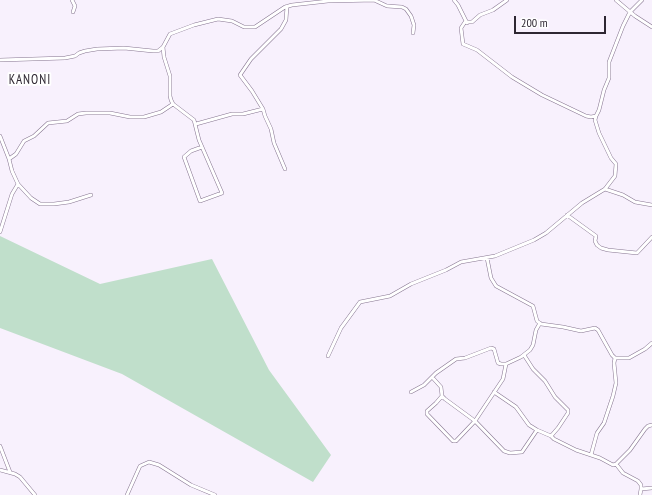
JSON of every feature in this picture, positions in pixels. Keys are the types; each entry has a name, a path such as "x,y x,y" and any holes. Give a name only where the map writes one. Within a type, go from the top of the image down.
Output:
{"street":[{"path":"72,0 75,6 73,12"},
{"path":"202,147 191,150 189,154 184,157 200,201 222,193 202,147 196,124 192,118 173,104 170,96 170,76 164,57 164,47 168,37 175,31 218,19 232,20 244,27 250,28 255,27 287,6 328,1 376,0 387,6 402,7 406,9 411,16 414,25 413,33"},
{"path":"454,0 467,23"},
{"path":"507,0 493,10 480,15 472,22 464,22 460,28 463,44 476,50 512,77 542,96 586,116 596,116"},
{"path":"616,0 630,12 652,27"},
{"path":"328,356 342,328 360,302 390,296 416,282 446,270 461,262 488,258 504,253 546,234 582,202 604,189 616,176 616,164 611,158 599,133 595,120 609,78 609,62 612,53 630,12 642,0"},
{"path":"285,169 263,109 240,74 251,59 281,29 286,20 287,6"},
{"path":"0,60 65,58 97,49 124,48 158,51 164,47"},
{"path":"9,159 16,154 24,141 34,136 48,123 64,122 70,120 78,114 86,113 110,113 130,117 144,117 161,112 173,104"},
{"path":"196,124 232,114 243,114 263,109"},
{"path":"0,136 9,159 12,172 18,184 31,198 40,204 69,202 91,195"},
{"path":"0,232 12,194 18,184"},
{"path":"604,189 623,195 635,202 652,205"},
{"path":"567,215 596,236 595,242 597,245 608,250 637,253 652,237"},
{"path":"488,258 491,278 496,286 533,306 537,321 540,323 581,332 595,328 598,330 615,358 616,383 613,396 604,423 597,433 591,455"},
{"path":"411,392 424,385 432,377 456,360 491,348 494,349 498,363 501,364 506,364 524,355 530,350 533,344 536,330 540,323"},
{"path":"615,358 629,358 645,349 652,343"},
{"path":"524,355 533,369 545,381 555,398 568,410 568,413 551,436"},
{"path":"442,396 427,411 427,414 453,441 456,441 475,421 504,377 506,364"},
{"path":"432,377 440,387 442,396 475,421 504,451 522,452 537,430"},
{"path":"494,392 516,407 529,425 537,430 570,447 600,458 613,465 616,464 623,473 638,481 641,489 640,495"},
{"path":"616,464 645,429 652,425"},
{"path":"0,446 10,472"},
{"path":"127,495 140,466 150,462 159,465 192,485 215,495"},
{"path":"0,471 10,472 20,477 35,495"},
{"path":"641,489 652,488"}],"green space":[{"path":"0,236 100,284 212,259 269,370 331,455 313,482 122,374 0,328"}],"district":[{"name":"KANONI","path":"30,80"}]}
